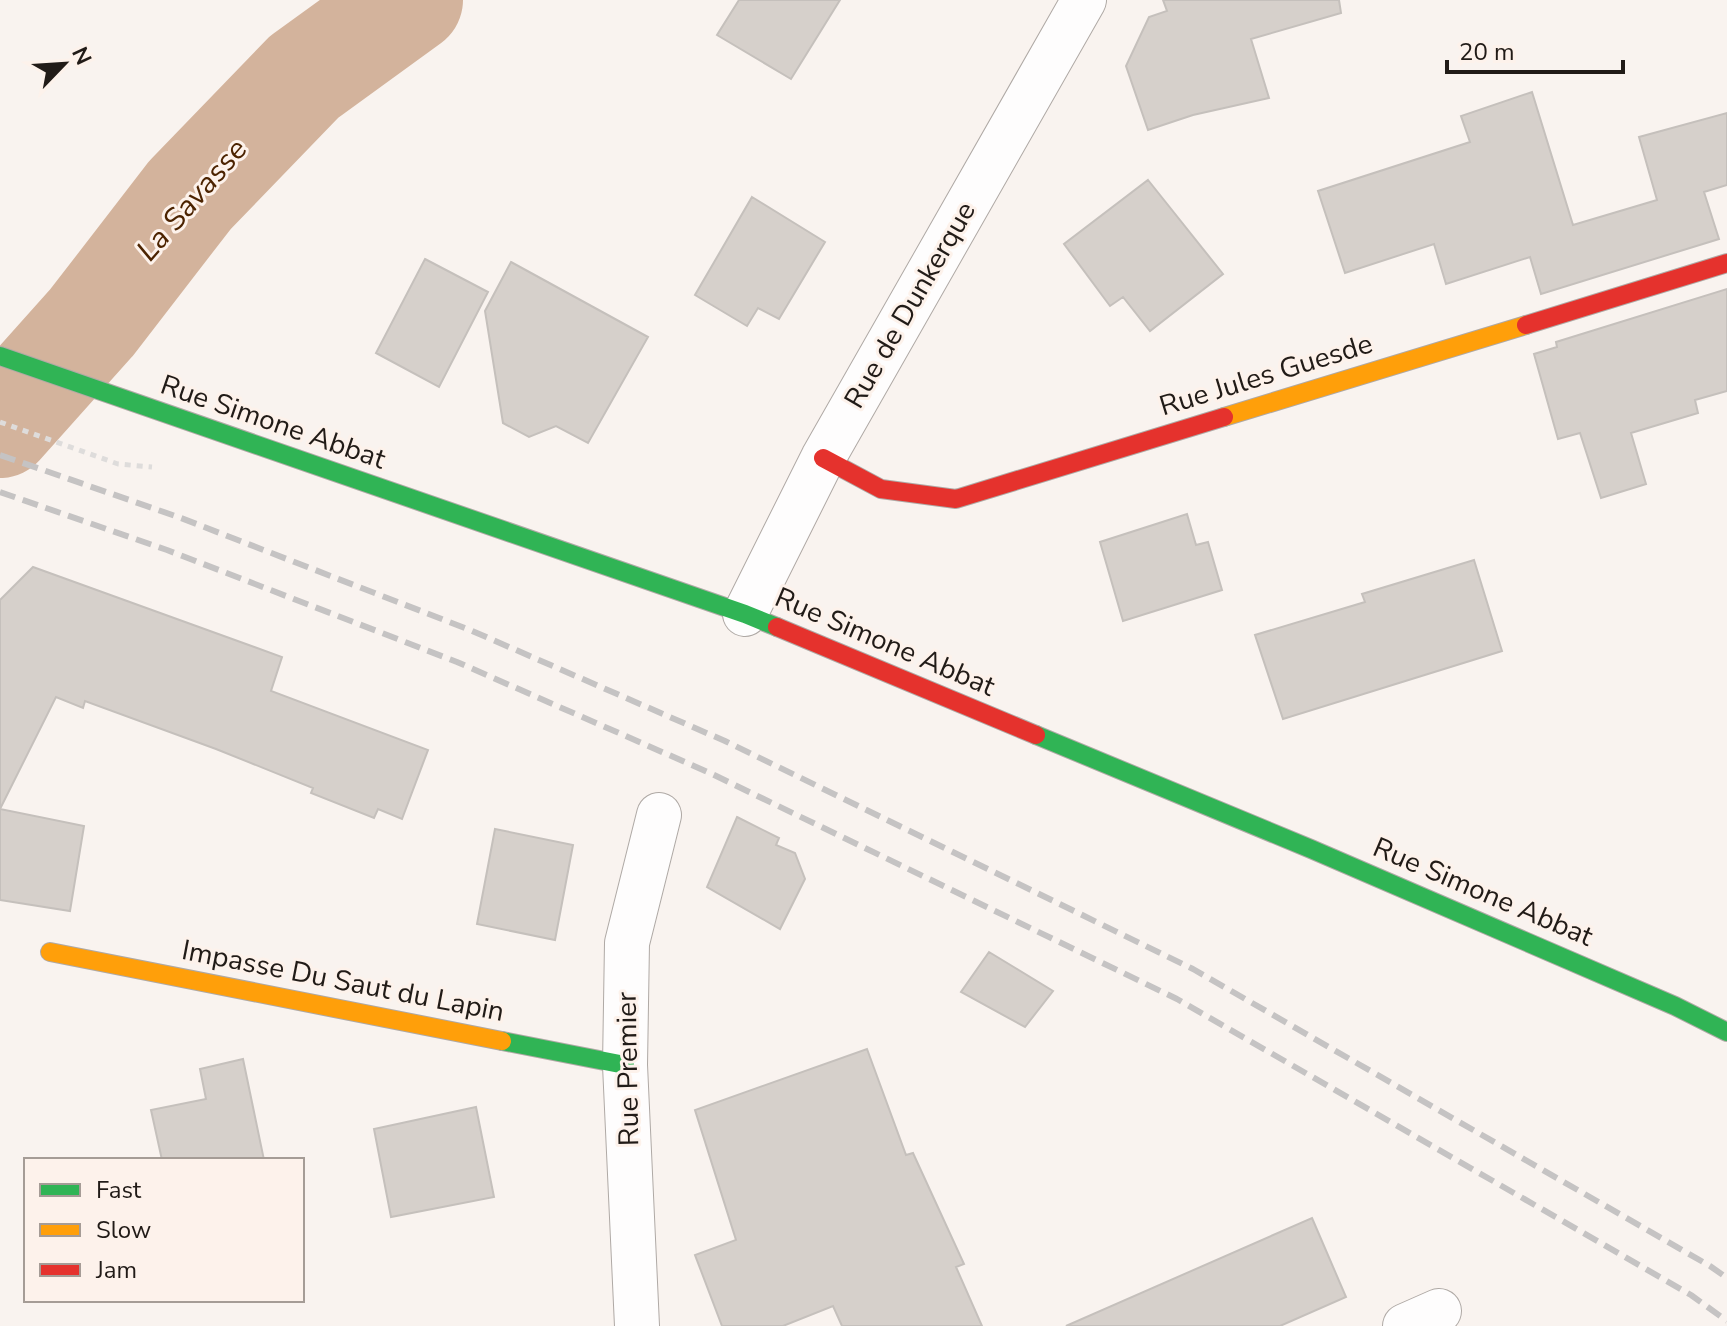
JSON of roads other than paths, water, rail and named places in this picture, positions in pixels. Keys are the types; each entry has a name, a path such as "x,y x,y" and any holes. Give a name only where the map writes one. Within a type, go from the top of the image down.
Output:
{"main road":[{"name":"Rue Jules Guesde","path":"823,458 881,489 956,499 1727,263"},
{"name":"Rue Simone Abbat","path":"0,356 745,614 1326,855 1675,1006 1727,1032"},
{"name":"Impasse Du Saut du Lapin","path":"50,952 625,1065"}],"street":[{"name":"Rue de Dunkerque","path":"745,614 823,458 1084,0"},
{"name":"Rue Premier","path":"637,1326 625,1065 627,943 659,815"}],"waterway":[{"name":"La Savasse","path":"0,425 92,322 190,195 304,77 410,0"}],"railway":[{"path":"0,455 181,518 470,630 725,741 1193,969 1727,1278"},
{"path":"0,492 167,550 457,662 710,773 1177,999 1691,1295 1727,1321"}]}
